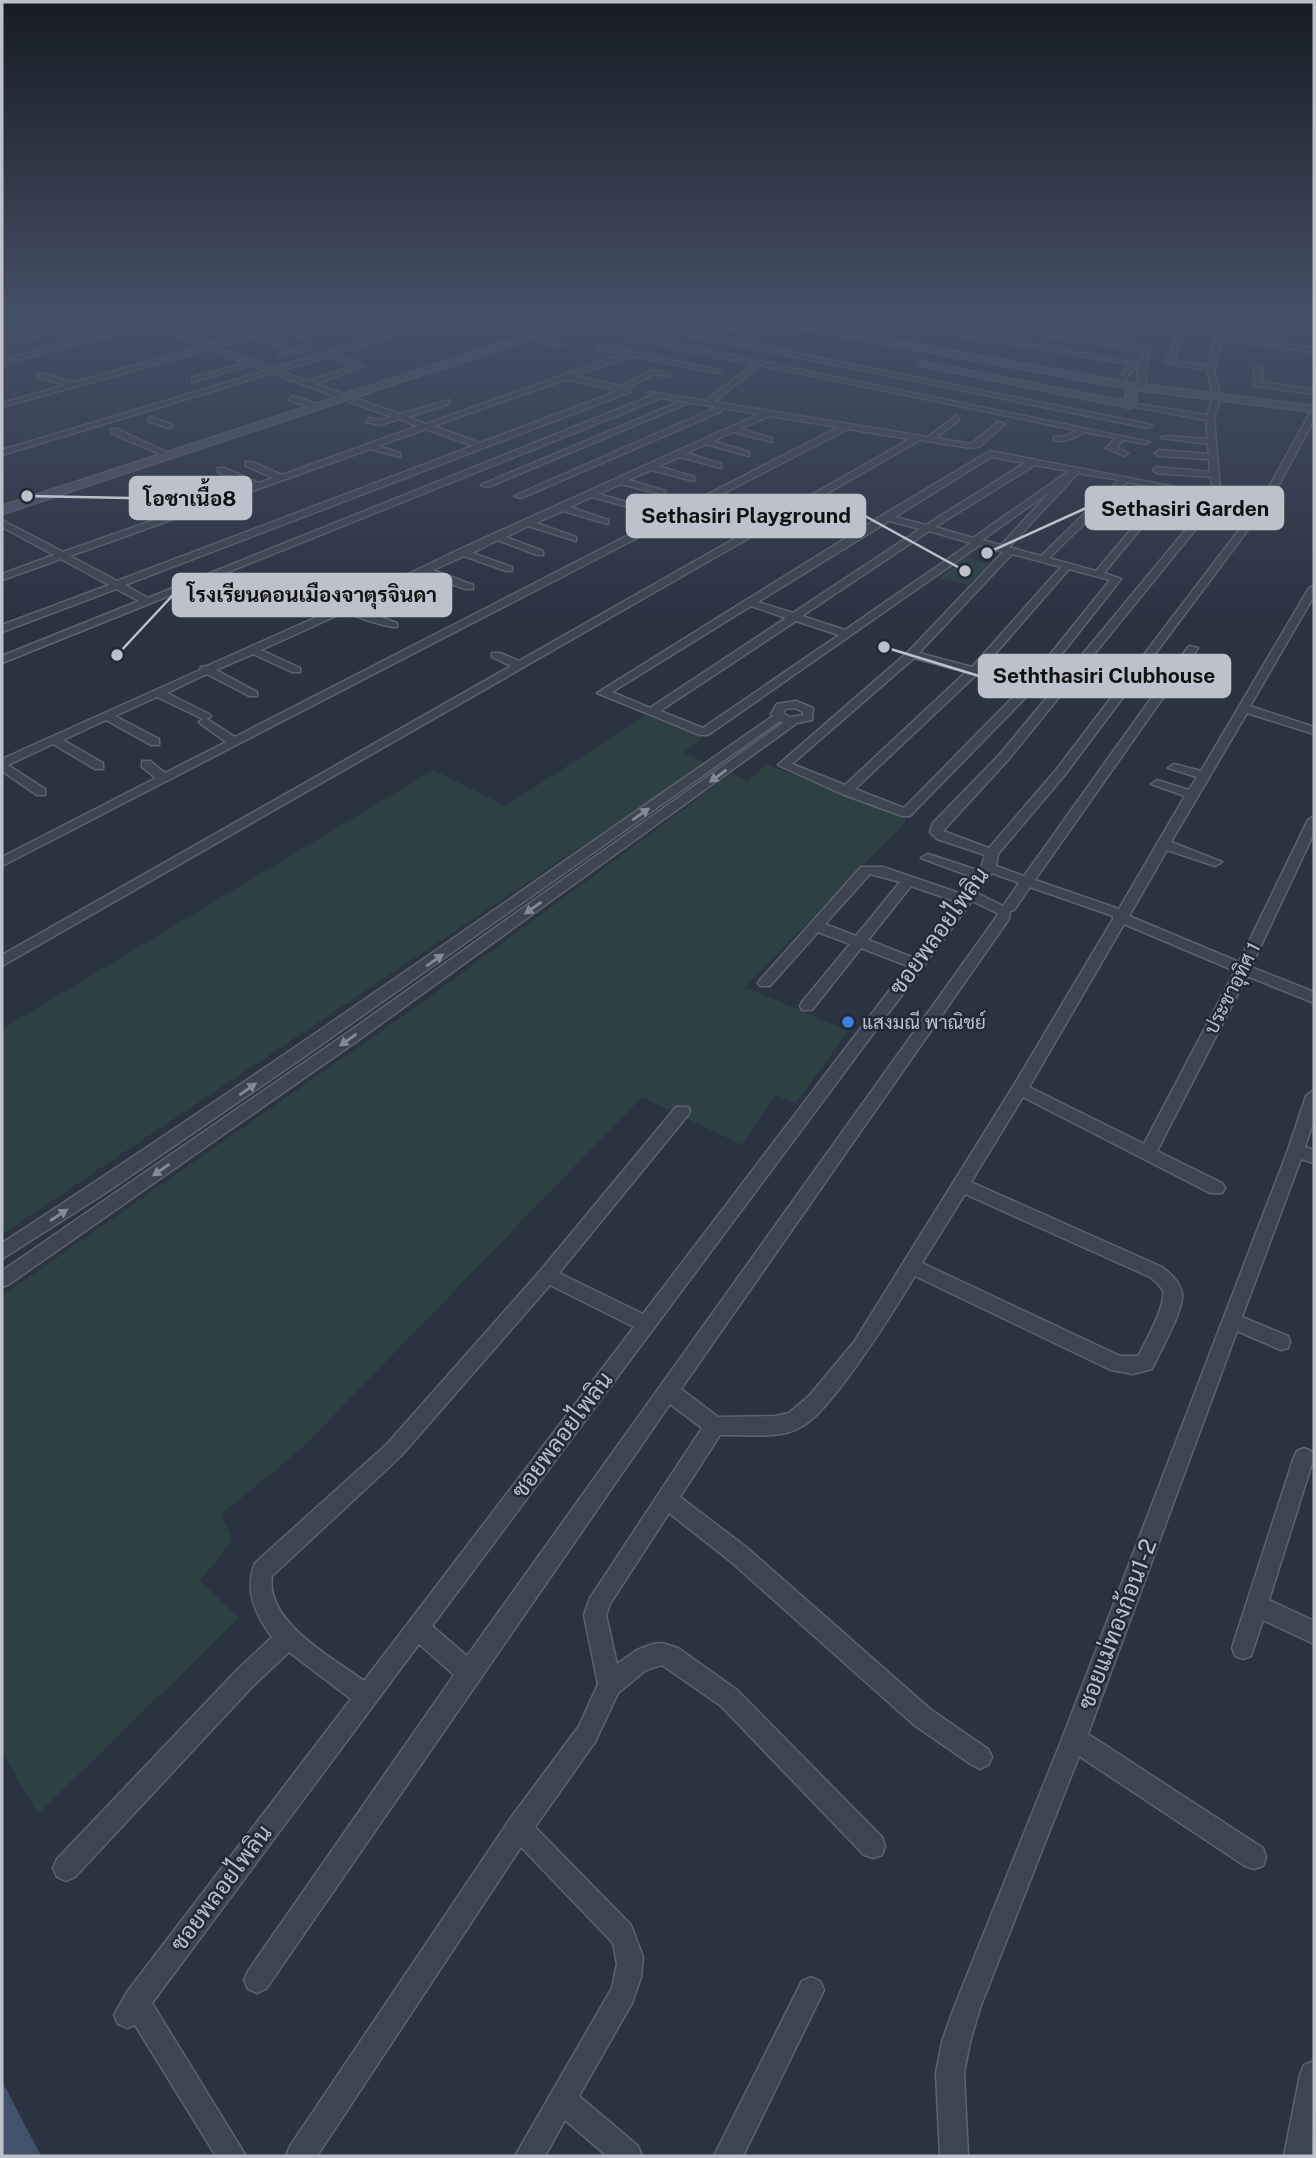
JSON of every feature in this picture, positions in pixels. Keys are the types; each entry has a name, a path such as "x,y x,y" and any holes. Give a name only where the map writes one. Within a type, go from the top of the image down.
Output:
{"street":[{"path":"2,453 117,418"},
{"path":"138,423 153,418"},
{"path":"156,418 167,426"},
{"path":"2,510 283,418"},
{"path":"369,420 380,423 397,418"},
{"path":"401,418 506,456"},
{"path":"2,577 452,418"},
{"path":"2,629 551,418"},
{"path":"2,660 604,418"},
{"path":"485,485 650,418"},
{"path":"518,496 702,418"},
{"path":"345,609 461,552 759,418"},
{"path":"805,418 976,445 1001,424"},
{"path":"2,961 956,418"},
{"path":"1028,418 1146,442"},
{"path":"1106,418 1149,426"},
{"path":"1210,418 1216,489"},
{"path":"1267,499 1310,418"},
{"path":"1112,435 1127,422"},
{"path":"635,424 678,438"},
{"path":"2,862 849,425"},
{"path":"104,433 126,427"},
{"path":"1178,428 1179,439"},
{"path":"1058,439 1069,438 1083,429"},
{"path":"114,430 169,455"},
{"path":"734,430 768,440"},
{"path":"1111,459 1121,453 1110,449 1123,437"},
{"path":"1165,438 1213,442"},
{"path":"690,441 746,454"},
{"path":"372,447 397,455"},
{"path":"1159,453 1214,457"},
{"path":"680,454 718,466"},
{"path":"1076,470 704,733 603,693 990,454 1171,487 1097,574"},
{"path":"651,712 928,528 1033,462"},
{"path":"248,464 282,478"},
{"path":"651,467 691,479"},
{"path":"221,470 259,486"},
{"path":"886,517 977,541 1006,549 1043,559 1067,566 1116,579 1031,686 906,813 784,765 912,654 1006,549 1076,470"},
{"path":"1157,470 1216,475"},
{"path":"1043,559 1125,479"},
{"path":"621,481 662,493"},
{"path":"591,494 633,508"},
{"name":"ซอยพลอยไพลิน","path":"988,866 936,832 938,826 1004,757 1220,494 1267,499"},
{"name":"ซอยพลอยไพลิน","path":"232,2156 132,2008 988,866 1267,499"},
{"path":"561,507 605,522"},
{"path":"2,523 146,601"},
{"path":"527,523 573,538"},
{"path":"496,537 540,553"},
{"path":"461,552 509,569"},
{"path":"846,791 975,670 1067,566"},
{"path":"423,570 469,587"},
{"path":"386,588 432,607"},
{"path":"669,1392 715,1426 775,1425 794,1421 816,1402 861,1348 1020,1089 1314,589"},
{"path":"749,602 847,634"},
{"path":"41,792 2,765 205,669 332,614 332,610 354,610 393,625"},
{"path":"556,645 573,652"},
{"path":"1009,907 1194,648"},
{"path":"251,649 296,670"},
{"path":"912,654 1031,686"},
{"path":"496,656 520,666"},
{"path":"205,669 253,694"},
{"path":"1131,680 1166,688"},
{"path":"156,692 205,719 235,742"},
{"path":"753,699 790,716 830,726"},
{"path":"1244,708 1314,731"},
{"path":"105,715 155,742"},
{"path":"2,1280 423,987 608,846 790,716"},
{"path":"53,739 99,766"},
{"path":"146,764 164,778"},
{"path":"1174,768 1204,775"},
{"path":"1157,784 1195,794"},
{"name":"ประชาอุทิศ 1","path":"1147,1154 1243,969 1314,820"},
{"path":"1163,844 1215,862"},
{"path":"2,1252 608,846"},
{"path":"928,858 988,866 1027,880 1120,915 1314,998"},
{"path":"257,1980 469,1673 1004,916 1003,911 996,905 878,870 866,870 765,983"},
{"path":"807,1006 908,881"},
{"path":"816,926 917,964"},
{"path":"409,978 423,987"},
{"path":"1020,1089 1216,1188"},
{"name":"ซอยแม่ทองก้อน1-2","path":"954,2156 950,2073 956,2042 1232,1321 1305,1154 1314,1096"},
{"path":"366,1696 288,1638 276,1626 262,1599 259,1583 263,1570 394,1450 547,1275 682,1111"},
{"path":"113,1180 128,1192"},
{"path":"913,1266 1118,1364 1133,1366 1145,1363 1173,1301 1173,1291 1167,1281 1156,1272 961,1185"},
{"path":"547,1275 646,1324"},
{"path":"1232,1321 1281,1342"},
{"path":"610,1685 595,1615 601,1598 715,1426"},
{"path":"1243,1648 1304,1457"},
{"path":"667,1499 738,1555 922,1717 980,1757"},
{"path":"1257,1605 1314,1633"},
{"path":"417,1629 469,1673"},
{"path":"66,1868 244,1679 288,1638"},
{"path":"300,2156 519,1828 587,1734 610,1685 647,1657 662,1653 670,1656 730,1698 873,1846"},
{"path":"1074,1739 1254,1857"},
{"path":"519,1828 622,1934 631,1954 632,1969 623,1994 529,2156"},
{"path":"728,2156 811,1990"},
{"path":"1298,2156 1314,2075"},
{"path":"562,2099 628,2156"}],"green space":[{"path":"967,557 990,564 968,585 938,578"},
{"path":"645,715 703,738 683,753 706,763 2,1234 2,1029 433,770 506,806"},
{"path":"767,764 907,820 745,987 848,1031 796,1103 775,1095 742,1145 642,1097 304,1446 222,1514 232,1540 200,1581 239,1618 38,1814 2,1751 2,1296 423,1002 731,774 747,781"}],"water":[{"path":"2,2081 41,2156 2,2156"}],"place":[{"name":"โอชาเนื้อ8","path":"27,496"},
{"name":"Sethasiri Garden","path":"987,553"},
{"name":"Sethasiri Playground","path":"965,571"},
{"name":"Seththasiri Clubhouse","path":"884,647"},
{"name":"โรงเรียนดอนเมืองจาตุรจินดา","path":"117,655"},
{"name":"แสงมณี พาณิชย์","path":"848,1022"}]}
